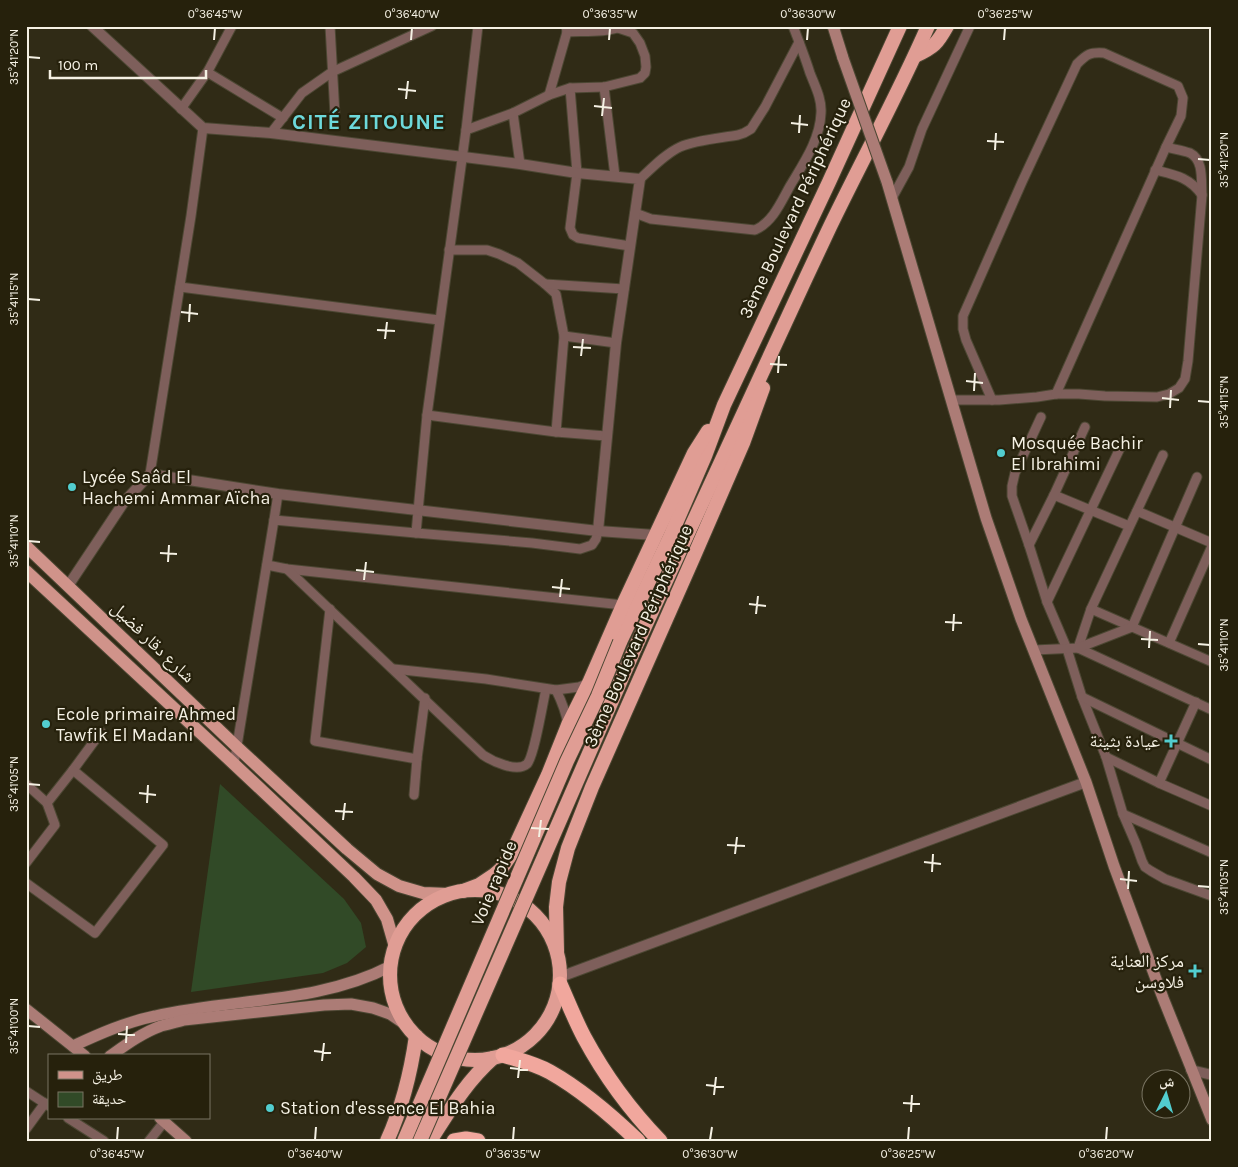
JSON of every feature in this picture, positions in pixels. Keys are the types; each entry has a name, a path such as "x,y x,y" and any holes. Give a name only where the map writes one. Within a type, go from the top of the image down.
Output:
{"highway":[{"name":"3ème Boulevard Périphérique","path":"620,642 670,537 705,456 724,405 900,26"},
{"name":"3ème Boulevard Périphérique","path":"635,648 776,340 928,26"},
{"path":"915,56 928,50 938,42 947,26"},
{"name":"3ème Boulevard Périphérique","path":"557,951 556,907 559,882 568,848 592,787 743,443 764,386 776,340"},
{"name":"3ème Boulevard Périphérique","path":"463,891 480,885 494,875 501,869 512,853 655,535 694,453 724,405"},
{"name":"Voie rapide","path":"404,1141 620,642"},
{"name":"Voie rapide","path":"420,1141 635,648"},
{"path":"430,1141 468,1083 480,1070 498,1057 520,1047 536,1035 548,1020 556,1003 560,981 560,964 557,951 547,930 538,917 527,908 511,898 488,891 463,891 449,894 434,901 414,916 399,937 392,957 390,981 395,1004 411,1030 430,1048 469,1060 498,1057 531,1064 550,1072 585,1095 638,1141"},
{"path":"560,981 583,1036 599,1064 632,1110 660,1141"},
{"path":"387,1141 412,1061 411,1030"},
{"path":"454,1141 466,1139 478,1141"}],"main road":[{"path":"833,26 892,198 986,518 1021,619 1086,782 1117,874 1212,1120"},
{"name":"شارع دقار فضيل","path":"28,550 237,747 347,849 377,874 399,886 423,893 449,894"},
{"name":"شارع دقار فضيل","path":"26,571 354,877 376,900 387,919 395,947"},
{"path":"113,1054 145,1033 162,1026 331,989 368,977 391,966"},
{"path":"73,1046 98,1034 154,1016 180,1011 242,1008 351,1004 373,1008 390,1014 411,1030"},
{"path":"26,1010 83,1054"},
{"path":"162,1120 186,1141"}],"street":[{"path":"92,26 203,128 271,133 520,164 577,173 640,179"},
{"path":"181,109 208,71 232,26"},
{"path":"330,26 335,115"},
{"path":"271,133 302,93 332,72 432,26"},
{"path":"416,534 427,414 466,130 478,26"},
{"path":"635,213 650,220 755,230 763,226 776,211 814,142 821,113 820,99 792,26"},
{"path":"892,198 909,167 922,129 970,26"},
{"path":"466,130 513,113 549,95 570,88 604,87 640,78 645,74 646,67 645,56 640,43 633,33 620,27 602,30 566,29 549,95"},
{"path":"274,520 580,549 592,545 598,531 616,343 640,179 680,146 738,135 751,130 799,42"},
{"path":"992,400 966,340 963,329 964,316 1022,182 1077,64 1085,55 1094,52 1104,52 1178,86 1183,98 1181,116 1155,170 1056,394"},
{"path":"212,75 283,118"},
{"path":"604,87 615,176"},
{"path":"570,88 577,173 570,228 573,235 578,238 630,246"},
{"path":"513,113 520,164"},
{"path":"68,586 124,502 150,474 203,128"},
{"path":"952,400 992,400 1056,394 1157,396 1169,394 1179,388 1185,379 1188,360 1202,195 1200,166 1196,158 1190,153 1166,147"},
{"path":"1155,170 1190,182 1202,195"},
{"path":"449,250 487,250 518,263 556,294 564,336 556,432"},
{"path":"545,284 624,289"},
{"path":"180,287 439,320"},
{"path":"564,336 616,343"},
{"path":"427,414 556,432 606,436"},
{"path":"1041,417 1015,473 1012,496 1047,602 1067,649 1082,697 1106,758 1123,814 1145,867 1164,879 1212,896"},
{"path":"1029,545 1085,427"},
{"path":"1047,602 1123,442"},
{"path":"1078,648 1091,609 1163,455"},
{"path":"150,474 278,494 598,531 655,535"},
{"path":"1034,650 1078,648 1132,627 1197,477"},
{"path":"234,764 278,494"},
{"path":"1054,495 1130,526"},
{"path":"1137,511 1212,544 1169,643"},
{"path":"267,565 623,605"},
{"path":"287,568 483,755 492,761 516,767 528,763 546,689"},
{"path":"330,609 315,741 416,759"},
{"path":"1091,609 1211,660"},
{"path":"1078,648 1211,708"},
{"path":"394,669 486,679 556,690 567,690 589,683"},
{"path":"556,690 564,707 568,725"},
{"path":"1082,697 1212,760"},
{"path":"414,795 416,759 425,698"},
{"path":"1159,783 1196,702"},
{"path":"48,803 101,732"},
{"path":"1106,758 1212,806"},
{"path":"26,883 94,934 163,845 73,770"},
{"path":"560,981 1086,782"},
{"path":"26,784 48,803 56,825 26,863"},
{"path":"1123,814 1212,854"},
{"path":"1192,1070 1212,1075"},
{"path":"26,1091 47,1105 26,1130"},
{"path":"71,1120 104,1141"},
{"path":"149,1141 162,1120"}],"green space":[{"path":"220,784 344,899 361,923 366,947 347,963 323,973 191,992"}],"place":[{"name":"Mosquée Bachir El Ibrahimi","path":"1001,453"},
{"name":"Lycée Saâd El Hachemi Ammar Aïcha","path":"72,487"},
{"name":"Ecole primaire Ahmed Tawfik El Madani","path":"46,724"},
{"name":"عيادة بثينة","path":"1171,741"},
{"name":"مركز العناية فلاوسن","path":"1195,971"},
{"name":"Station d'essence El Bahia","path":"270,1108"}],"district":[{"name":"CITÉ ZITOUNE","path":"369,122"}]}
